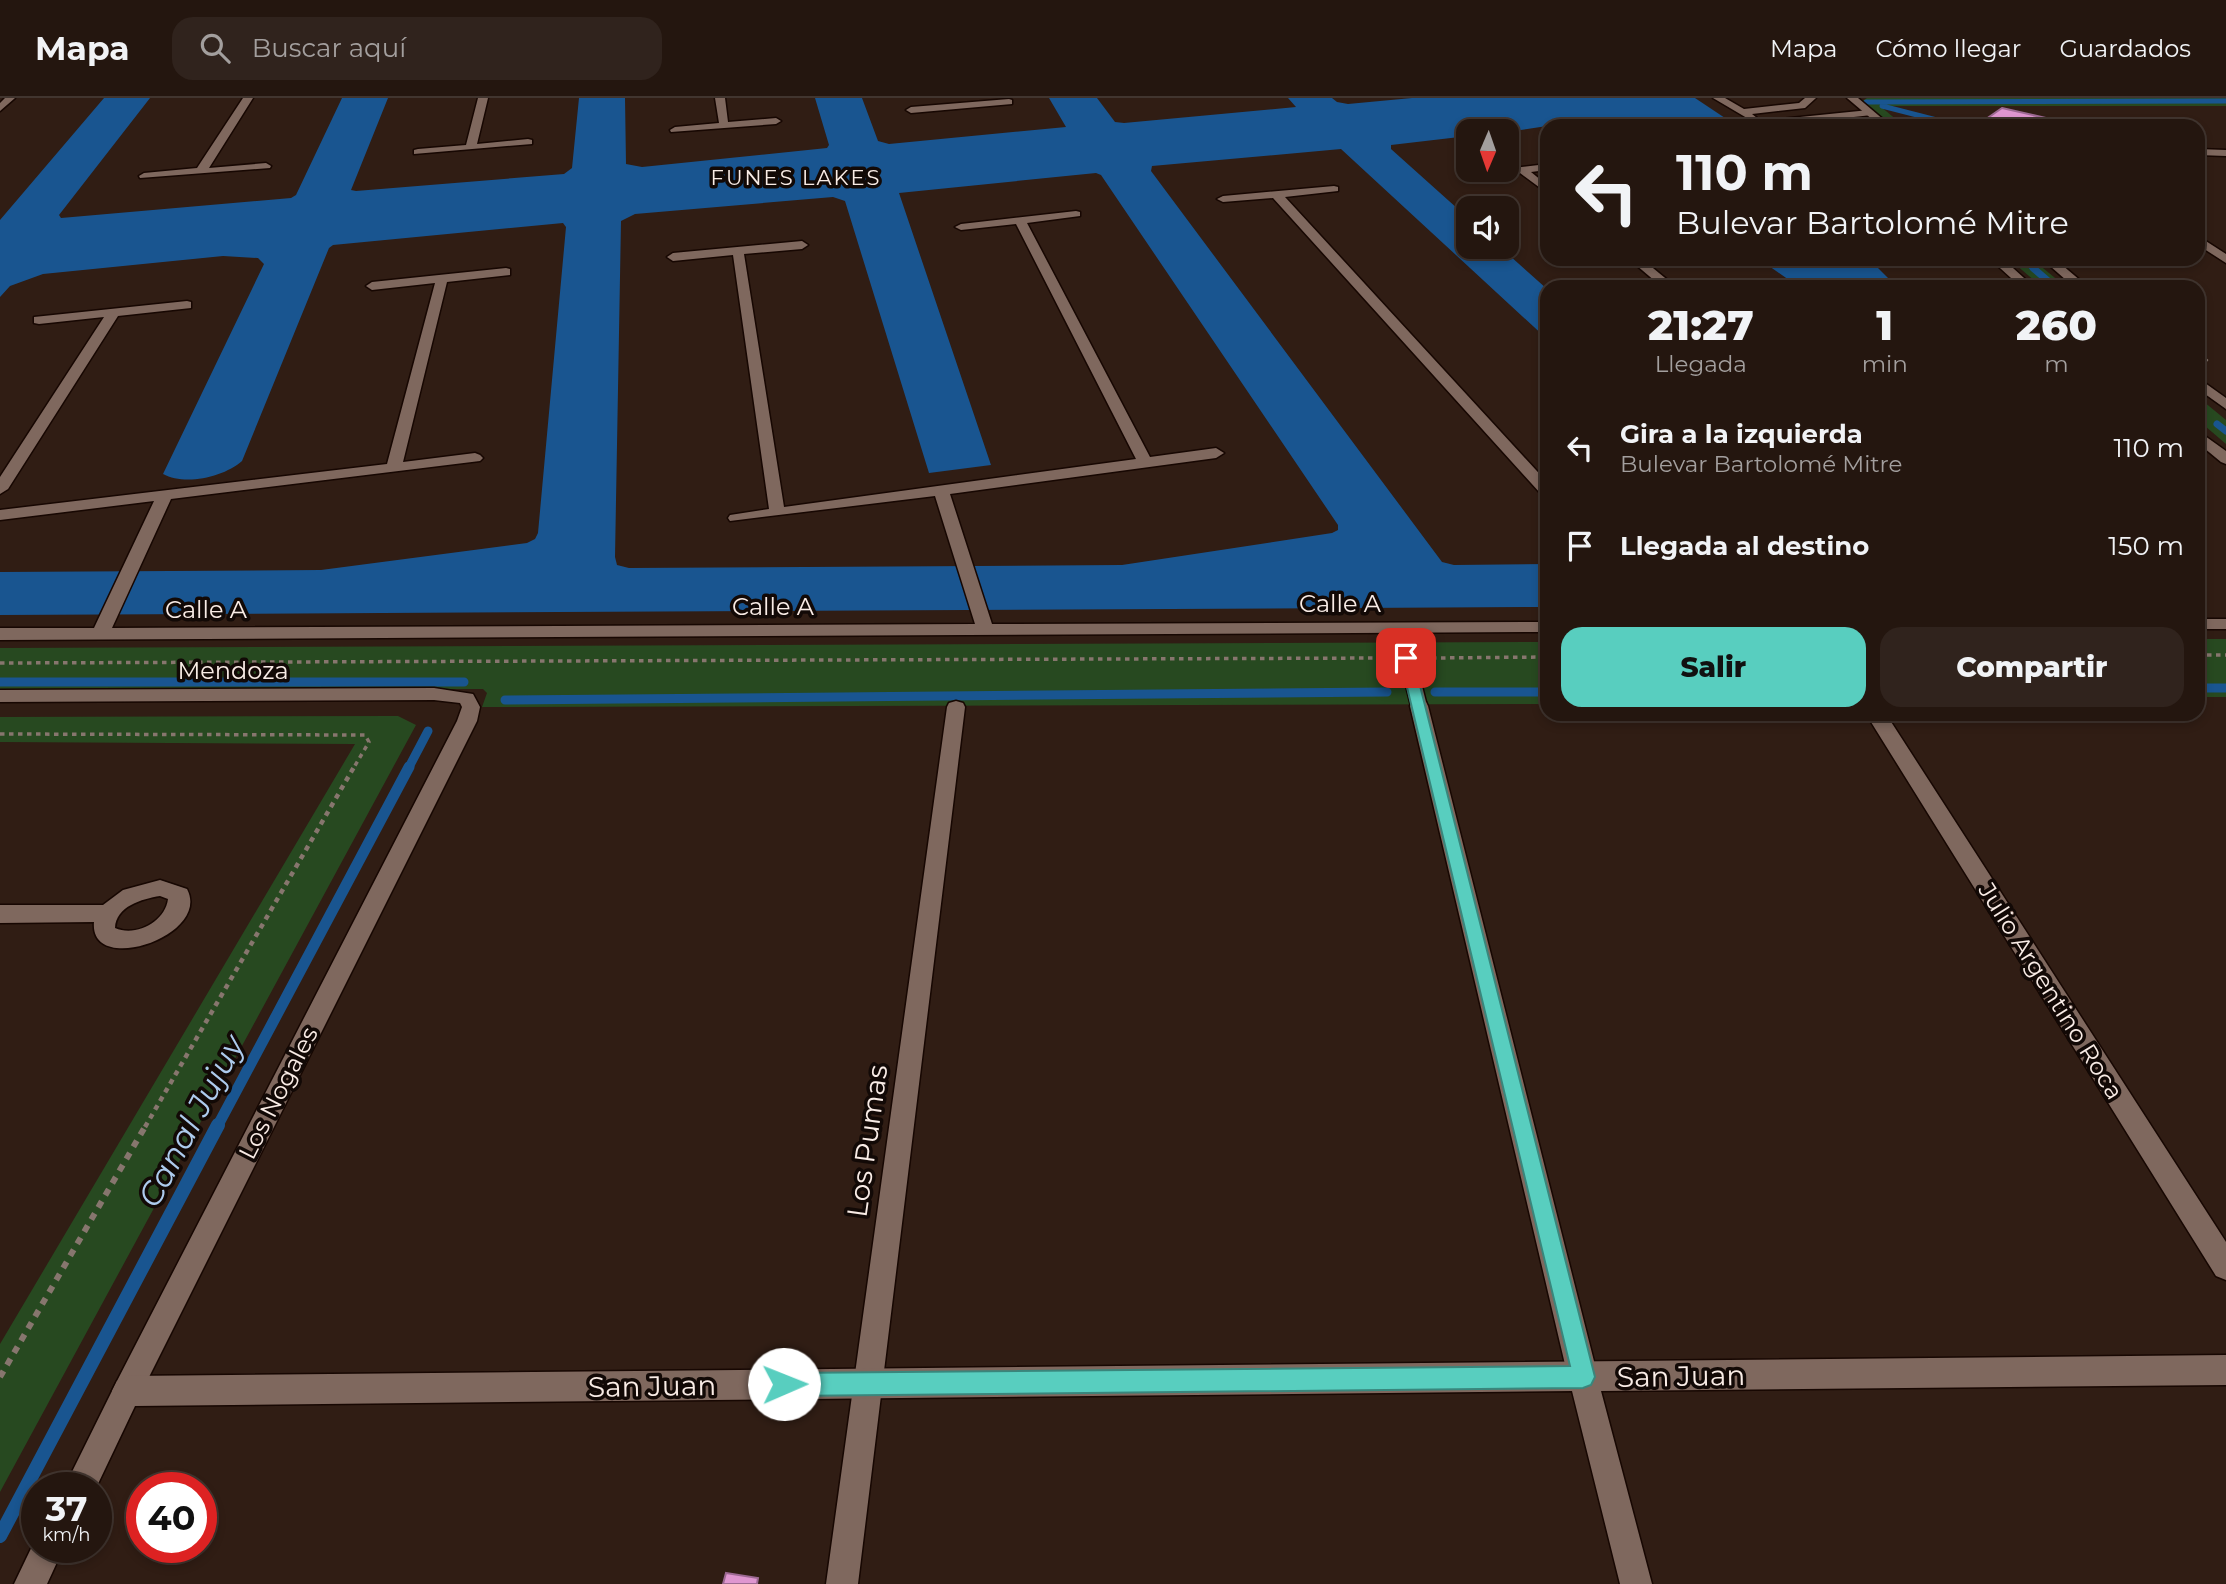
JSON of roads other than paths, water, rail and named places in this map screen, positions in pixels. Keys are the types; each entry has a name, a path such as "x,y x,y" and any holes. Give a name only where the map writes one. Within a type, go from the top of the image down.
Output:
{"street":[{"path":"0,108 10,98"},
{"path":"201,172 248,98"},
{"path":"471,147 483,98"},
{"path":"720,98 724,126"},
{"path":"1718,98 1754,119"},
{"path":"1742,112 1802,106 1811,98"},
{"path":"1852,98 1877,119"},
{"path":"911,110 958,102 1009,102"},
{"path":"1816,119 1869,113"},
{"path":"676,131 776,121"},
{"path":"418,152 528,142"},
{"path":"2205,152 2226,152"},
{"path":"144,176 266,166"},
{"path":"1519,170 1540,168"},
{"path":"1522,170 1540,184"},
{"path":"1223,200 1334,189"},
{"path":"1276,194 1540,483"},
{"path":"961,227 1076,214"},
{"path":"1020,220 1145,463"},
{"path":"673,257 802,245"},
{"path":"2205,245 2226,259"},
{"path":"738,251 777,512"},
{"path":"1644,266 1661,280"},
{"path":"2004,266 2020,280"},
{"path":"2056,266 2074,280"},
{"path":"372,286 506,272"},
{"path":"394,467 442,279"},
{"path":"39,320 187,305"},
{"path":"0,489 113,313"},
{"path":"2205,388 2226,405"},
{"path":"2205,441 2226,459"},
{"path":"736,518 1216,453"},
{"path":"0,515 475,458"},
{"path":"940,491 985,629"},
{"path":"100,634 165,495"},
{"path":"2205,624 2226,624"},
{"name":"Calle A","path":"0,634 1540,627"},
{"name":"Mendoza","path":"0,696 434,694 466,698"},
{"name":"Los Nogales","path":"87,1472 467,721 471,707 466,698"},
{"path":"1419,706 1636,1584"},
{"name":"Los Pumas","path":"842,1584 956,707"},
{"name":"Julio Argentino Roca","path":"1880,721 2226,1267"},
{"path":"0,914 107,913"},
{"name":"San Juan","path":"127,1391 2226,1370"},
{"path":"30,1584 40,1563"}],"lane":[{"path":"1406,658 1419,706"}],"water":[{"path":"104,98 150,98 59,215 61,218 291,198 296,195 342,98 388,98 351,190 356,191 564,174 572,168 579,98 625,98 626,164 642,167 827,148 829,145 815,98 862,98 878,141 889,144 1066,127 1049,98 1097,98 1115,122 1124,123 1296,107 1288,98 1332,98 1348,104 1412,98 1695,98 1726,119 1540,119 1540,127 1519,130 1519,119 1456,119 1456,137 1391,145 1391,149 1456,207 1456,255 1341,149 1152,166 1151,171 1442,562 1454,565 1540,564 1540,607 0,615 0,572 321,570 527,543 535,539 538,533 566,227 563,223 333,245 329,248 242,461 234,467 204,478 182,479 163,474 264,264 258,258 223,256 43,274 10,286 0,297 0,220","holes":["1096,173 1101,175 1338,525 1338,530 1122,565 629,568 617,565 621,221 635,214 833,197 845,201 929,473 991,465 899,193"]},
{"path":"1460,259 1513,259 1540,283 1540,333"},
{"path":"1769,266 1876,266 1890,280 1789,280"}],"waterway":[{"path":"1866,102 2226,101"},
{"path":"1882,106 1933,119"},
{"path":"2030,266 2035,270"},
{"path":"2033,268 2047,280"},
{"path":"2217,424 2226,431"},
{"path":"0,682 464,682"},
{"path":"2205,688 2226,688"},
{"path":"505,700 1387,692"},
{"path":"1435,692 1540,692"},
{"name":"Canal Jujuy","path":"408,769 428,731"},
{"name":"Canal Jujuy","path":"217,1127 409,767"},
{"name":"Canal Jujuy","path":"0,1536 218,1125"}],"district":[{"name":"FUNES LAKES","path":"796,177"}]}
